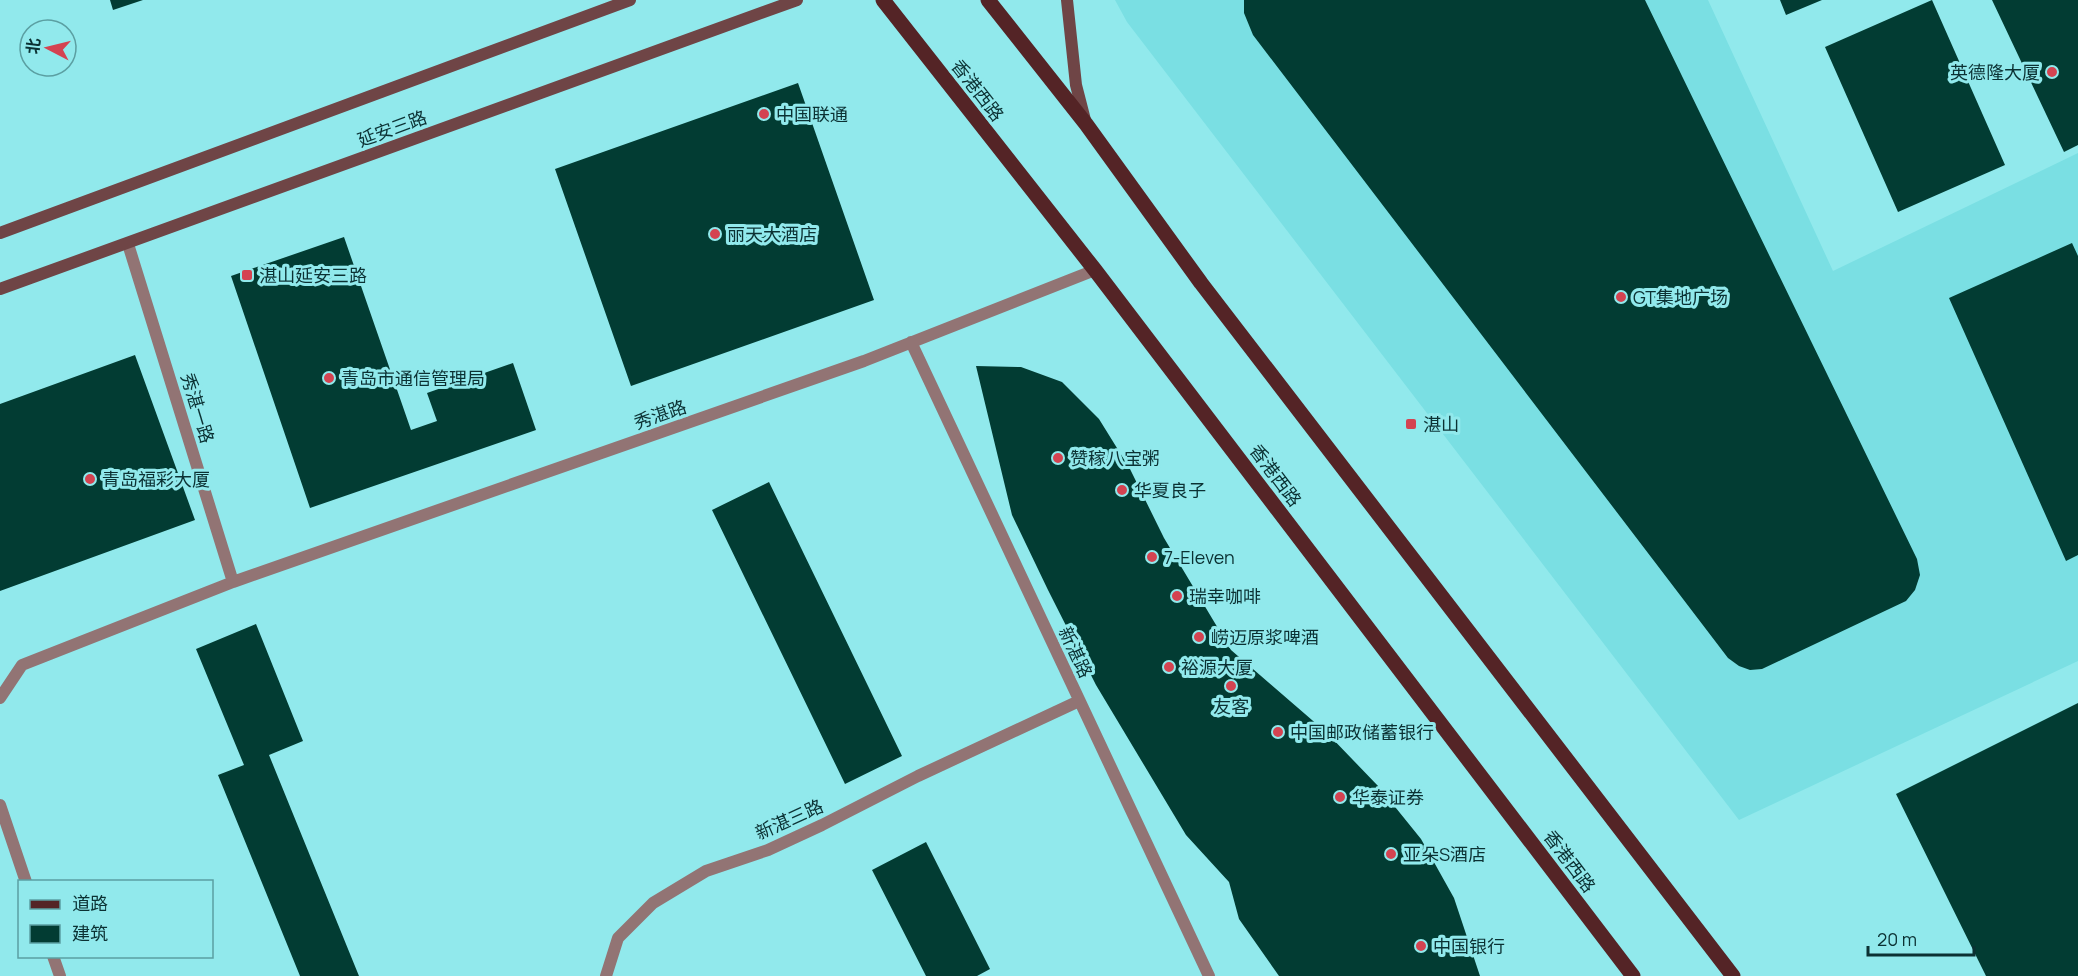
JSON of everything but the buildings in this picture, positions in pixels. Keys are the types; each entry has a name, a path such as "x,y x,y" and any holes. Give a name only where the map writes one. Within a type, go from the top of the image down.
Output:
{"main road":[{"name":"延安三路","path":"0,289 797,0"},
{"name":"香港西路","path":"883,0 1095,270 1634,976"},
{"path":"988,0 1086,124 1201,283 1733,976"},
{"path":"1067,0 1076,85 1086,124"},
{"name":"延安三路","path":"0,233 627,1"}],"street":[{"name":"秀湛一路","path":"128,244 233,582"},
{"name":"秀湛路","path":"0,698 22,665 233,582 853,365 1095,270"},
{"name":"新湛路","path":"911,342 1209,976"},
{"name":"新湛三路","path":"606,976 618,938 653,903 705,871 768,850 918,776 1079,701"},
{"path":"0,805 25,880"},
{"path":"53,958 60,976"}],"shaded area":[{"path":"1115,0 1708,0 1833,271 2078,153 2078,661 1739,820 1127,22"}],"place":[{"name":"英德隆大厦","path":"2052,72"},
{"name":"中国联通","path":"764,114"},
{"name":"丽天大酒店","path":"715,234"},
{"name":"湛山延安三路","path":"247,275"},
{"name":"GT集地广场","path":"1621,297"},
{"name":"青岛市通信管理局","path":"329,378"},
{"name":"湛山","path":"1411,424"},
{"name":"赞稼八宝粥","path":"1058,458"},
{"name":"青岛福彩大厦","path":"90,479"},
{"name":"华夏良子","path":"1122,490"},
{"name":"7-Eleven","path":"1152,557"},
{"name":"瑞幸咖啡","path":"1177,596"},
{"name":"崂迈原浆啤酒","path":"1199,637"},
{"name":"裕源大厦","path":"1169,667"},
{"name":"友客","path":"1231,686"},
{"name":"中国邮政储蓄银行","path":"1278,732"},
{"name":"华泰证券","path":"1340,797"},
{"name":"亚朵S酒店","path":"1391,854"},
{"name":"中国银行","path":"1421,946"}]}
